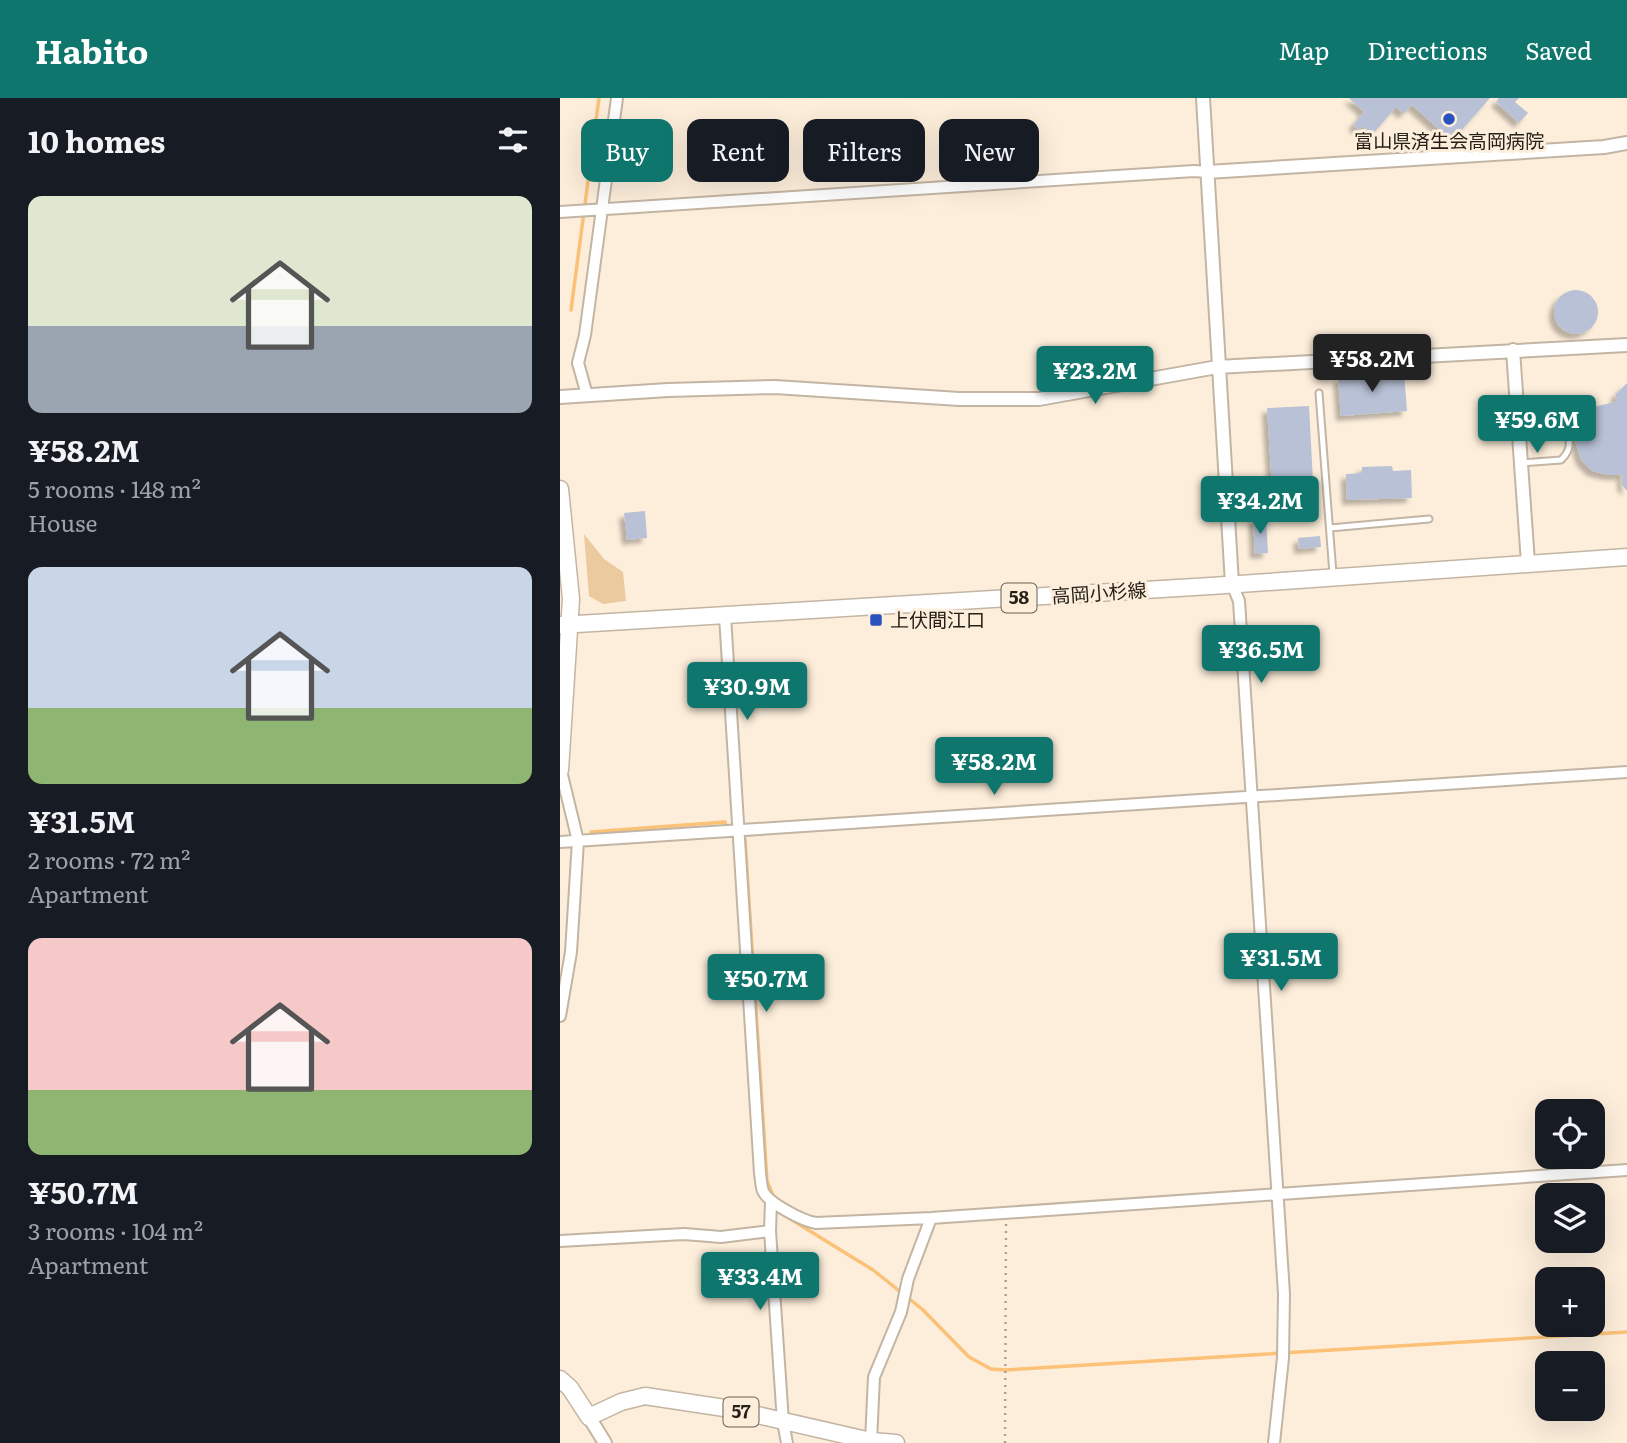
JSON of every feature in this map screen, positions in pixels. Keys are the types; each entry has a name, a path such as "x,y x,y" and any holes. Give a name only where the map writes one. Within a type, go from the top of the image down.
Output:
{"main road":[{"path":"560,489 571,599 566,624 560,769"},
{"name":"高岡小杉線","path":"566,624 1627,557"},
{"path":"560,1379 570,1388 589,1417"},
{"name":"57","path":"589,1417 621,1402 645,1396 731,1409 860,1441 896,1443"}],"street":[{"path":"587,395 578,363 585,335 617,98"},
{"path":"1203,98 1217,367 1232,584 1240,601 1284,1294 1283,1358 1274,1443"},
{"path":"560,212 1194,171 1384,162 1604,147 1627,143"},
{"path":"560,397 775,387 959,398 1040,399 1217,367 1627,345"},
{"path":"1513,350 1528,563"},
{"path":"725,616 760,1174 763,1192 772,1201 807,1222 816,1223 931,1218 1627,1170"},
{"path":"560,769 578,841 571,952 560,1016"},
{"path":"560,842 1627,772"},
{"path":"772,1201 770,1231 783,1422 787,1443"},
{"path":"860,1441 874,1377 901,1312 908,1279 931,1218"},
{"path":"560,1241 684,1234 721,1237 770,1231"},
{"path":"589,1417 605,1443"}],"lane":[{"path":"1319,393 1333,577"},
{"path":"1519,430 1558,427 1564,430 1569,441 1567,454 1561,460 1521,463"},
{"path":"1330,528 1429,519"}],"path":[{"path":"1005,1443 1006,1213"}],"shaded area":[{"path":"584,534 604,559 623,572 626,601 603,604 589,596"}],"building":[{"name":"富山県済生会高岡病院","path":"1349,98 1490,98 1452,141 1412,105 1403,114 1396,107 1372,135 1362,126 1359,130 1353,125 1364,112"},
{"name":"富山県済生会高岡病院","path":"1499,98 1519,98 1515,102 1528,113 1519,123 1496,102"},
{"path":"1576,290 1585,291 1592,296 1597,303 1597,321 1592,328 1585,333 1576,334 1567,333 1560,328 1555,321 1554,312 1555,303 1560,296 1567,291"},
{"path":"1404,373 1407,411 1341,416 1338,378"},
{"path":"1627,383 1627,491 1622,485 1622,475 1592,471 1581,460 1575,440 1579,423 1593,407 1615,402 1616,394"},
{"path":"1309,406 1314,500 1273,502 1267,408"},
{"path":"1392,466 1393,471 1411,470 1412,498 1347,500 1346,474 1362,473 1362,467"},
{"path":"645,511 647,538 627,540 624,513"},
{"path":"1253,518 1266,518 1268,553 1255,554"},
{"path":"1320,536 1321,547 1299,549 1298,538"}],"waterway":[{"path":"571,310 599,98"},
{"path":"591,832 725,822 726,829"},
{"path":"742,837 745,839 767,1181 775,1200"},
{"path":"784,1215 873,1270 922,1309 969,1357 991,1369 1627,1332"}],"place":[{"name":"富山県済生会高岡病院","path":"1449,119"},
{"name":"上伏間江口","path":"876,620"}]}
